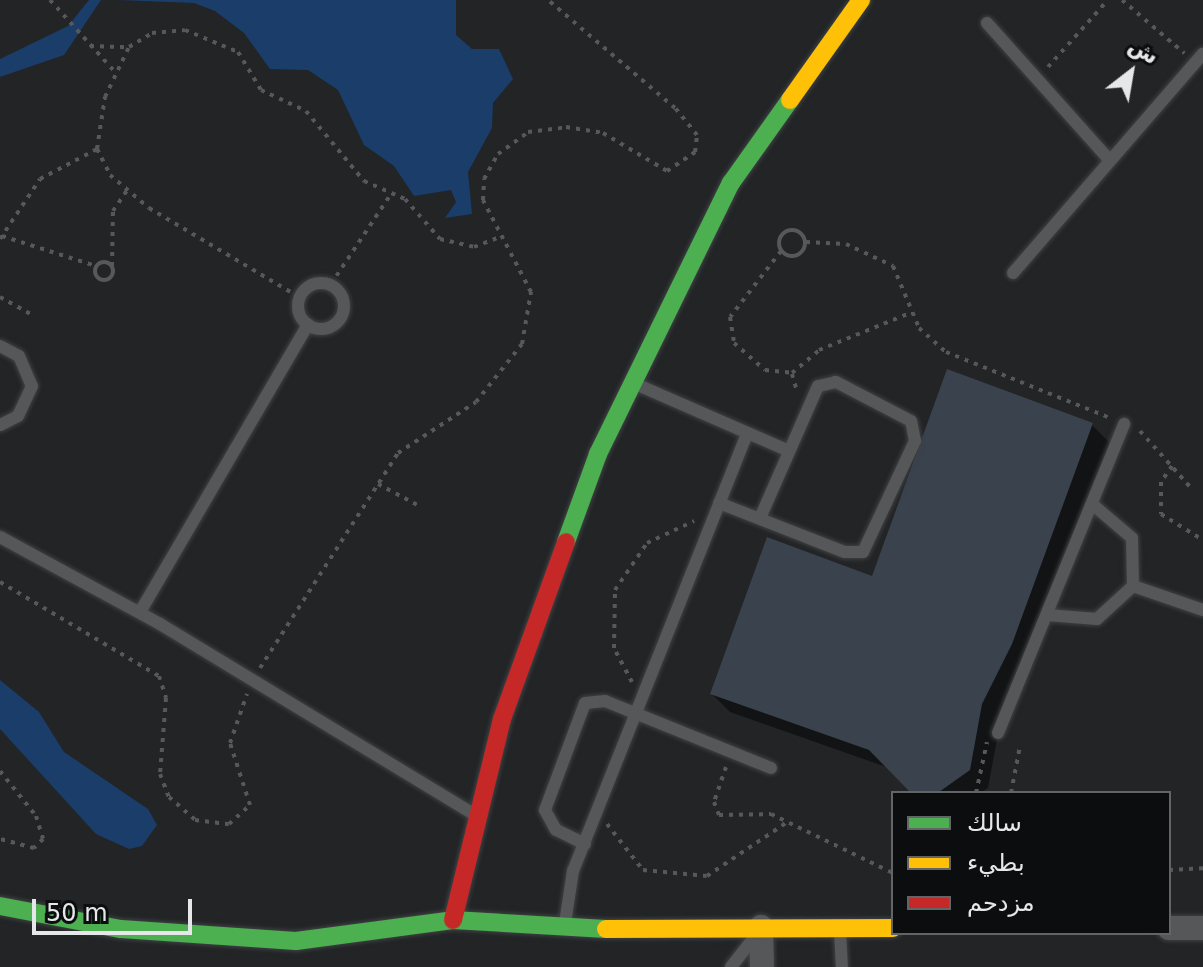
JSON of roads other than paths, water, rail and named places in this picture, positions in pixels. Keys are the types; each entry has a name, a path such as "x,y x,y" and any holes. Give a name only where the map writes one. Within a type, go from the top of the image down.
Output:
{"street":[{"path":"453,920 476,815 536,614 630,382 731,183 861,0"},
{"path":"0,906 234,939 347,937 453,920 566,927 891,928"},
{"path":"761,927 762,967"},
{"path":"1171,928 1203,928"}],"lane":[{"path":"987,23 1034,84 1107,157"},
{"path":"1013,273 1107,157 1199,58"},
{"path":"140,612 308,325 299,297 309,286 331,284 345,302 342,317 323,329 308,325"},
{"path":"0,346 19,356 32,386 18,416 0,425"},
{"path":"630,382 787,450"},
{"path":"717,508 760,518 845,552 863,552 916,431 904,415 826,382 812,394 760,518"},
{"path":"998,733 1124,424"},
{"path":"566,927 567,887 747,433"},
{"path":"1047,615 1097,619 1133,586 1132,538 1092,504"},
{"path":"0,537 140,612 476,815"},
{"path":"1133,586 1203,610"},
{"path":"585,844 556,830 545,810 579,712 595,699 771,768"},
{"path":"731,967 761,927"},
{"path":"840,927 842,967"}],"water":[{"path":"89,0 101,0 64,55 0,77 0,59 68,26"},
{"path":"118,0 456,0 456,35 472,49 499,49 513,79 493,103 492,128 468,172 472,214 445,218 456,202 451,190 414,196 394,166 364,145 338,90 308,70 270,69 244,33 215,11 194,3"},
{"path":"0,680 39,712 64,752 148,809 157,825 142,846 129,849 96,834 0,729"}]}
